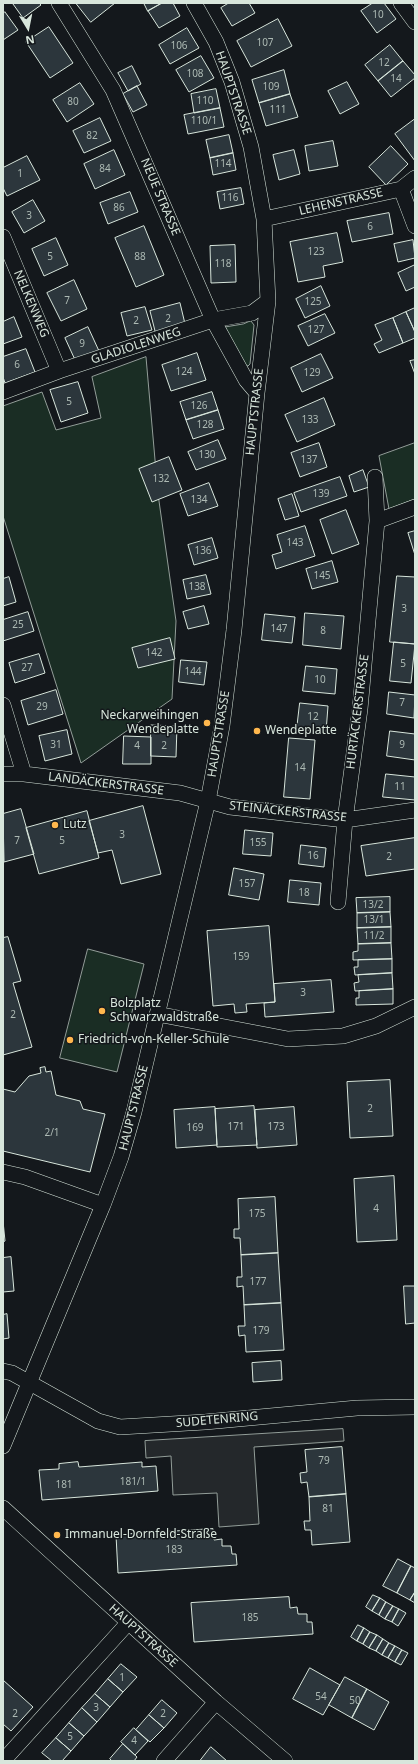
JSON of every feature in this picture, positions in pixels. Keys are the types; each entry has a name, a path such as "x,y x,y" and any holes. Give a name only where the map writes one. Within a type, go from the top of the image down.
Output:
{"street":[{"name":"NEUE STRASSE","path":"59,3 113,90 213,320 246,380 257,393"},
{"name":"HAUPTSTRASSE","path":"3,1446 104,1205 121,1157 208,801 222,726 233,636 257,393 268,301 264,220 251,147 232,82 216,42 194,3"},
{"path":"401,3 415,22"},
{"name":"LEHENSTRASSE","path":"264,220 401,189 415,178"},
{"path":"401,189 415,226"},
{"name":"NELKENWEG","path":"3,237 60,371"},
{"name":"GLADIOLENWEG","path":"3,392 60,371 213,320 252,313 268,301"},
{"name":"HURTÄCKERSTRASSE","path":"338,902 345,820 360,709 377,521 376,477"},
{"path":"377,521 415,507"},
{"path":"3,705 24,774"},
{"name":"LANDÄCKERSTRASSE","path":"3,774 24,774 180,793 208,801"},
{"name":"STEINÄCKERSTRASSE","path":"208,801 230,807 345,820 415,810"},
{"path":"157,1014 288,1039 343,1036 376,1026 415,1007"},
{"path":"3,1172 25,1177 104,1205"},
{"name":"SUDETENRING","path":"3,1371 12,1373 30,1382 98,1421 120,1427 205,1422 357,1408 415,1407"},
{"name":"HAUPTSTRASSE","path":"3,1508 128,1623 284,1761"},
{"path":"3,1761 128,1623"},
{"path":"164,1761 216,1702"}],"green space":[{"path":"251,321 254,325 250,364 248,366 245,365 225,327"},
{"path":"146,357 158,494 176,621 172,699 81,763 3,516 3,406 42,392 56,430 101,418 92,377"},
{"path":"415,443 415,499 389,509 379,456"},
{"name":"Bolzplatz Schwarzwaldstraße","path":"88,949 144,964 117,1072 60,1058"}],"shaded area":[{"path":"343,1429 344,1441 254,1447 259,1524 219,1527 217,1493 173,1495 171,1456 146,1458 145,1441"}],"building":[{"path":"39,3 41,5 23,18 13,4"},
{"path":"76,3 115,3 91,22"},
{"path":"144,3 162,3 148,11"},
{"path":"162,3 173,3 180,16 159,28 148,11"},
{"path":"229,3 249,3 255,13 232,26 221,8"},
{"path":"373,3 384,3 396,19 377,33 361,11"},
{"path":"5,12 18,30 3,40 3,14"},
{"path":"278,19 292,46 251,67 237,41"},
{"path":"49,27 73,63 50,78 26,42"},
{"path":"187,28 199,48 170,64 159,45"},
{"path":"390,45 403,61 378,81 365,65"},
{"path":"201,56 214,78 189,92 176,70"},
{"path":"403,61 415,75 415,78 391,97 378,81"},
{"path":"132,66 141,84 128,91 118,73"},
{"path":"284,70 290,94 259,103 252,80"},
{"path":"347,82 359,104 340,114 328,91"},
{"path":"80,83 94,104 67,122 53,100"},
{"path":"137,86 147,105 133,112 123,94"},
{"path":"216,89 220,108 194,113 191,94"},
{"path":"290,94 298,117 266,126 259,103"},
{"path":"220,108 224,127 188,134 184,115"},
{"path":"100,118 111,141 84,153 73,131"},
{"path":"415,119 415,161 395,134"},
{"path":"229,135 233,153 210,158 206,140"},
{"path":"333,141 338,166 309,171 305,146"},
{"path":"391,146 408,164 386,185 369,167"},
{"path":"114,150 125,175 95,189 84,164"},
{"path":"294,150 300,174 279,180 273,155"},
{"path":"233,153 236,170 213,175 210,158"},
{"path":"27,156 40,180 7,196 3,188 3,168"},
{"path":"241,188 244,204 220,209 217,192"},
{"path":"130,192 138,212 108,224 100,203"},
{"path":"33,200 45,221 24,233 12,212"},
{"path":"389,213 393,234 352,242 347,221"},
{"path":"144,226 164,275 136,287 115,238"},
{"path":"337,233 343,262 323,266 325,277 298,282 290,242"},
{"path":"56,238 68,265 44,276 32,249"},
{"path":"413,240 415,258 398,262 394,244"},
{"path":"235,245 236,282 211,283 210,246"},
{"path":"415,265 415,287 406,291 398,273"},
{"path":"74,280 87,309 61,321 47,293"},
{"path":"321,286 330,306 305,318 296,299"},
{"path":"180,303 186,328 156,335 150,311"},
{"path":"145,307 152,330 127,336 121,313"},
{"path":"415,308 415,332 406,312"},
{"path":"406,312 415,332 415,338 403,343 393,318"},
{"path":"325,314 335,333 308,346 298,326"},
{"path":"14,317 22,337 3,344 3,322"},
{"path":"393,318 403,343 379,353 374,344 382,340 375,325"},
{"path":"88,327 99,351 76,362 65,338"},
{"path":"26,349 35,372 5,383 3,377 3,357"},
{"path":"197,353 206,380 171,391 162,365"},
{"path":"321,354 333,378 302,392 291,368"},
{"path":"415,360 415,374 410,361"},
{"path":"78,382 88,413 61,422 50,390"},
{"path":"212,392 218,410 186,420 180,402"},
{"path":"324,398 335,425 297,442 285,415"},
{"path":"218,410 224,429 193,439 186,420"},
{"path":"218,440 226,459 196,470 188,452"},
{"path":"319,443 327,467 300,477 291,453"},
{"path":"169,457 182,490 152,502 139,469"},
{"path":"363,470 369,487 354,492 349,476"},
{"path":"340,477 347,496 301,512 294,493"},
{"path":"209,483 218,506 188,516 180,494"},
{"path":"292,494 299,516 285,520 278,499"},
{"path":"346,510 359,544 332,554 320,520"},
{"path":"305,526 315,556 276,569 272,555 282,552 277,535"},
{"path":"415,531 415,555 408,533"},
{"path":"212,538 218,558 194,565 188,545"},
{"path":"332,561 338,582 312,589 306,569"},
{"path":"206,575 211,594 187,599 183,580"},
{"path":"397,576 415,577 415,644 390,642"},
{"path":"9,577 16,602 3,606 3,579"},
{"path":"204,606 209,624 188,629 183,612"},
{"path":"28,612 34,631 3,641 3,620"},
{"path":"305,613 344,616 341,649 303,645"},
{"path":"265,614 295,617 292,643 262,640"},
{"path":"170,638 175,659 138,668 132,648"},
{"path":"394,642 415,644 411,683 390,681"},
{"path":"39,654 45,673 15,683 9,663"},
{"path":"181,660 207,662 204,685 179,682"},
{"path":"306,666 337,669 335,694 303,691"},
{"path":"56,690 63,714 28,725 21,701"},
{"path":"389,692 415,695 414,718 387,714"},
{"path":"300,703 328,706 326,732 297,729"},
{"path":"151,725 177,726 176,757 151,756"},
{"path":"67,730 72,754 45,761 39,736"},
{"path":"390,731 415,734 415,760 387,756"},
{"path":"124,736 151,737 151,764 123,764"},
{"path":"289,738 315,740 310,799 284,797"},
{"path":"386,774 415,777 415,800 383,797"},
{"path":"143,806 161,874 121,884 112,850 98,853 89,821"},
{"path":"21,809 34,854 4,862 3,814"},
{"path":"87,811 99,858 39,874 26,828"},
{"path":"245,830 273,833 271,856 243,854"},
{"path":"415,838 415,869 366,876 361,846"},
{"path":"301,845 326,848 324,867 299,864"},
{"path":"234,868 264,874 259,900 229,895"},
{"path":"290,880 321,883 319,905 288,902"},
{"path":"390,897 390,912 357,913 356,898"},
{"path":"390,912 391,927 357,928 357,913"},
{"path":"269,926 275,1002 246,1004 247,1012 235,1013 234,1004 213,1006 207,931"},
{"path":"391,927 391,943 358,944 357,928"},
{"path":"8,937 21,981 13,983 32,1047 3,1055 3,938"},
{"path":"391,943 392,959 353,960 353,952 358,951 358,944"},
{"path":"392,959 392,973 355,975 354,967 358,967 358,960"},
{"path":"392,973 393,989 355,991 354,983 359,982 358,975"},
{"path":"331,980 334,1012 265,1017 264,1003 275,1002 274,984"},
{"path":"393,989 393,1004 356,1005 356,998 359,998 359,991"},
{"path":"45,1067 46,1072 51,1071 56,1095 80,1101 83,1109 105,1114 90,1172 3,1151 3,1089 15,1092 29,1076 41,1073 40,1068"},
{"path":"390,1080 393,1136 350,1138 347,1082"},
{"path":"254,1106 257,1145 217,1147 215,1109"},
{"path":"215,1107 217,1145 176,1148 174,1110"},
{"path":"294,1107 297,1145 257,1148 255,1110"},
{"path":"394,1176 397,1240 357,1242 354,1179"},
{"path":"275,1197 278,1253 241,1255 240,1238 234,1238 234,1229 239,1229 238,1199"},
{"path":"3,1221 5,1241 3,1242"},
{"path":"278,1253 281,1303 244,1305 243,1286 237,1287 237,1277 242,1277 241,1255"},
{"path":"11,1257 14,1291 3,1292 3,1258"},
{"path":"404,1286 415,1286 415,1323 406,1324"},
{"path":"281,1303 284,1350 246,1352 245,1335 239,1336 238,1326 245,1326 244,1305"},
{"path":"7,1314 9,1338 3,1339 3,1315"},
{"path":"281,1361 282,1380 253,1382 252,1363"},
{"path":"342,1447 346,1494 309,1497 307,1482 301,1483 300,1473 307,1472 305,1450"},
{"path":"78,1462 79,1467 142,1462 142,1467 156,1466 158,1491 42,1500 39,1470 59,1469 59,1464"},
{"path":"346,1494 350,1542 312,1545 311,1530 305,1530 304,1521 310,1521 309,1497"},
{"path":"213,1529 214,1540 222,1539 222,1546 231,1546 232,1554 236,1554 237,1565 118,1573 116,1535"},
{"path":"398,1559 411,1566 397,1593 383,1586"},
{"path":"411,1566 415,1568 415,1592 410,1600 397,1593"},
{"path":"415,1592 415,1603 410,1600"},
{"path":"373,1595 380,1598 372,1611 366,1607"},
{"path":"289,1597 290,1608 297,1607 298,1614 307,1614 307,1622 312,1622 313,1634 194,1642 191,1603"},
{"path":"380,1598 386,1602 379,1615 372,1611"},
{"path":"386,1602 393,1606 385,1619 379,1615"},
{"path":"393,1606 399,1609 392,1622 385,1619"},
{"path":"399,1609 406,1613 398,1626 392,1622"},
{"path":"358,1625 364,1628 357,1641 351,1637"},
{"path":"364,1628 370,1632 363,1644 357,1641"},
{"path":"370,1632 377,1635 369,1648 363,1644"},
{"path":"377,1635 383,1639 376,1651 369,1648"},
{"path":"383,1639 389,1643 382,1655 376,1651"},
{"path":"389,1643 395,1646 388,1658 382,1655"},
{"path":"395,1646 402,1650 395,1662 388,1658"},
{"path":"402,1650 408,1653 401,1665 395,1662"},
{"path":"121,1664 137,1677 123,1692 108,1679"},
{"path":"310,1668 340,1685 323,1715 293,1699"},
{"path":"345,1677 367,1689 352,1718 329,1705"},
{"path":"108,1679 123,1692 110,1707 95,1694"},
{"path":"3,1680 33,1707 11,1731 3,1724"},
{"path":"367,1689 389,1702 374,1730 352,1718"},
{"path":"95,1694 110,1707 97,1722 82,1708"},
{"path":"162,1700 177,1713 164,1728 149,1715"},
{"path":"82,1708 97,1722 84,1736 69,1723"},
{"path":"149,1715 164,1728 150,1742 136,1730"},
{"path":"69,1723 84,1736 71,1751 56,1738"},
{"path":"134,1728 148,1741 135,1755 121,1742"},
{"path":"56,1738 71,1751 62,1761 52,1761 42,1753"},
{"path":"123,1744 137,1757 134,1761 112,1761 110,1759"},
{"path":"211,1747 227,1761 200,1761"}],"place":[{"name":"Neckarweihingen Wendeplatte","path":"207,723"},
{"name":"Wendeplatte","path":"257,731"},
{"name":"Lutz","path":"55,825"},
{"name":"Bolzplatz Schwarzwaldstraße","path":"102,1011"},
{"name":"Friedrich-von-Keller-Schule","path":"70,1040"},
{"name":"Immanuel-Dornfeld-Straße","path":"57,1535"}]}
